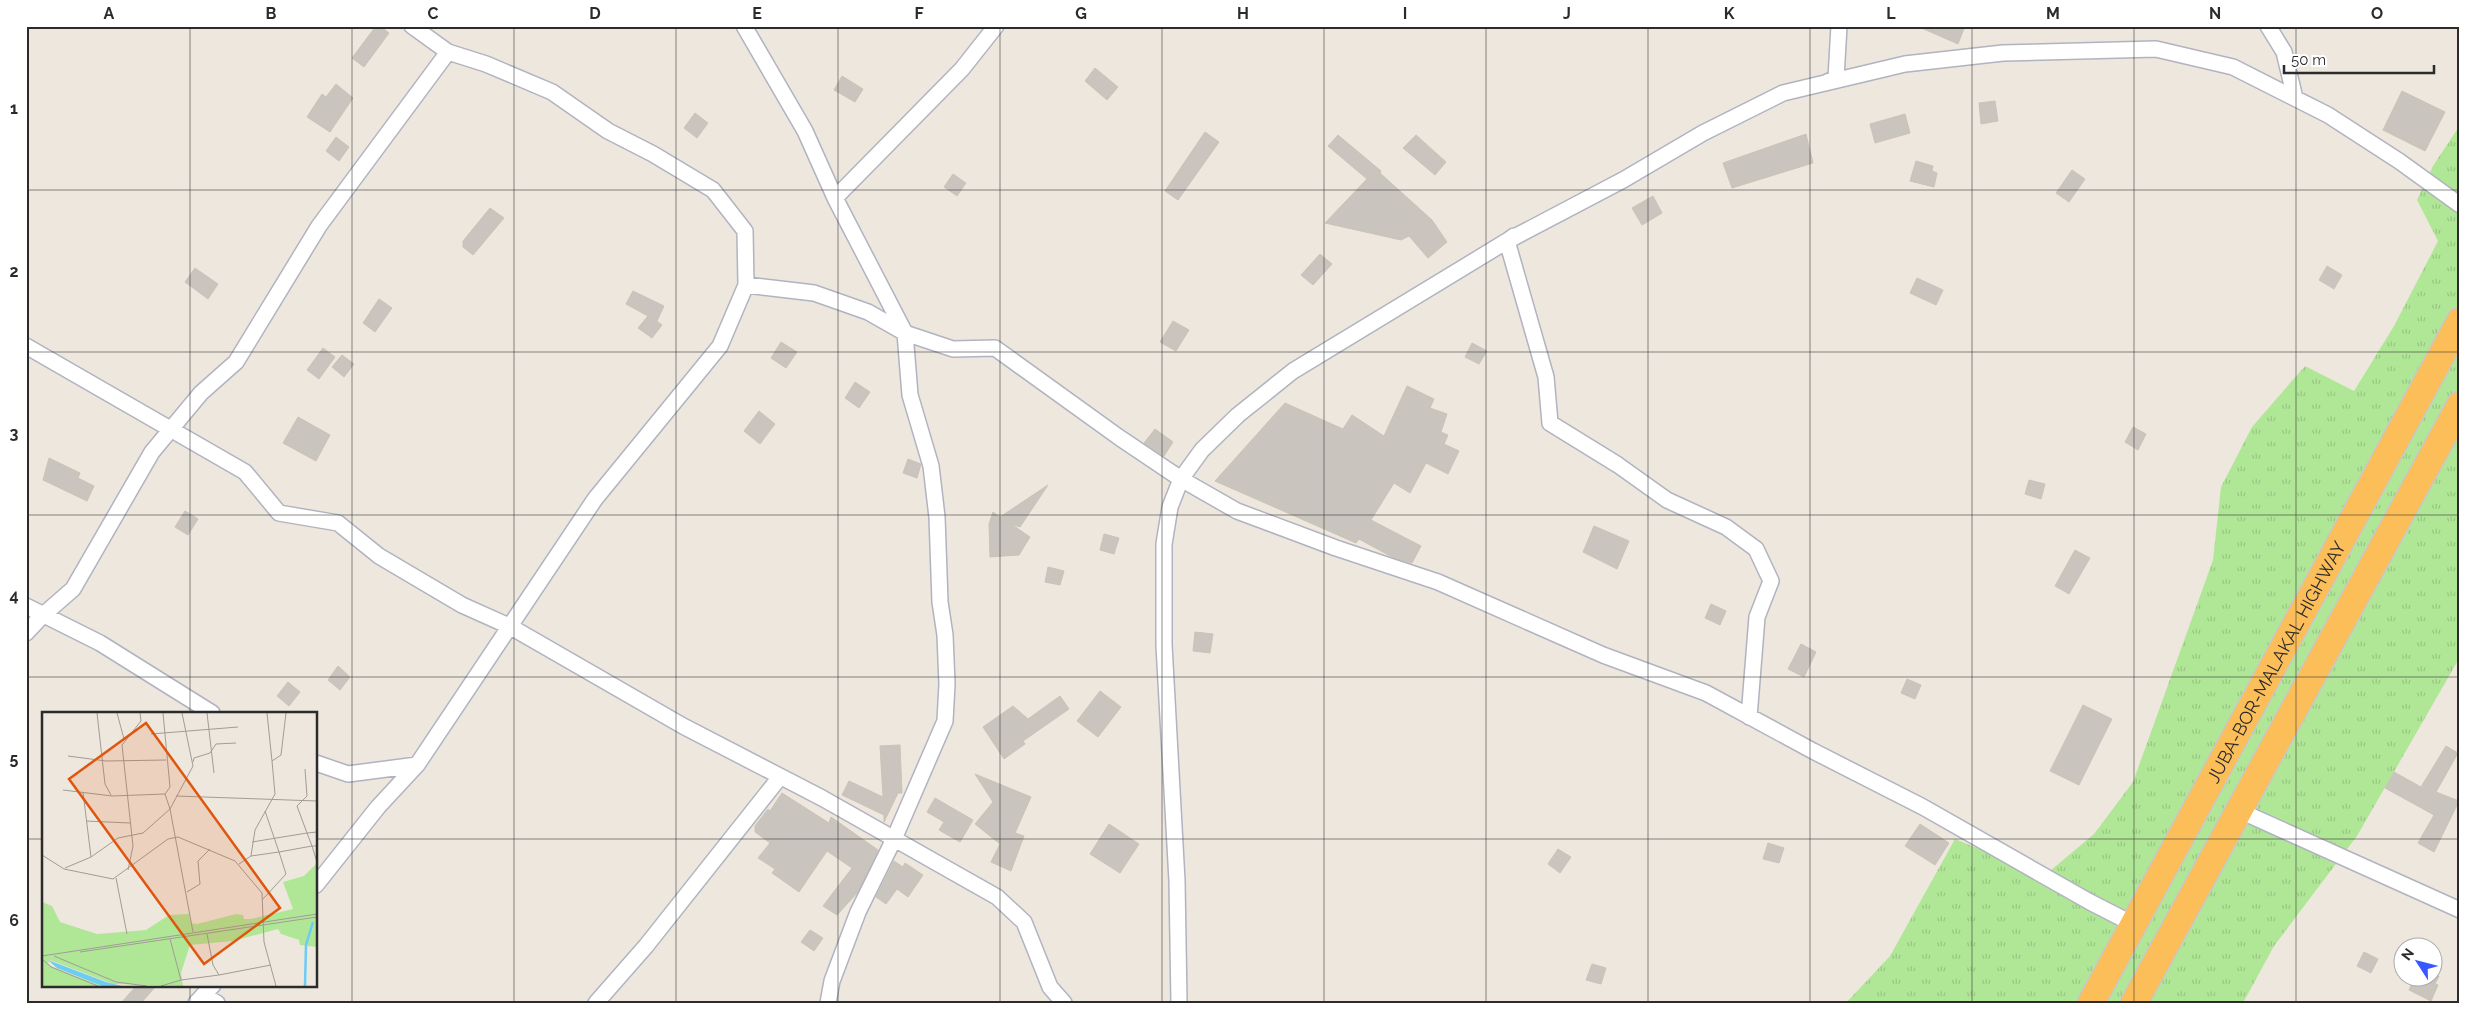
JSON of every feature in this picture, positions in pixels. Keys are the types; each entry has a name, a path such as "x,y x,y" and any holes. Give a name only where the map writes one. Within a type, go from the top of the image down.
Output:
{"highway":[{"name":"JUBA-BOR-MALAKAL HIGHWAY","path":"2091,1003 2460,321"},
{"name":"JUBA-BOR-MALAKAL HIGHWAY","path":"2134,1003 2460,405"}],"street":[{"path":"318,882 378,807 417,765 595,499 720,346 746,285 745,231 713,190 653,154 608,131 552,92 486,64 448,52 412,26"},
{"path":"744,26 806,131 835,198 904,333 910,395 931,466 936,508 940,602 945,635 947,684 945,721 894,839 858,912 832,981 828,1003"},
{"path":"835,198 962,69 996,26"},
{"path":"1179,1003 1177,881 1164,645 1164,544 1170,507 1181,478 1202,450 1238,414 1293,371 1613,175 1836,78 1839,26"},
{"path":"2268,26 2284,52 2295,98"},
{"path":"1507,240 1624,180 1703,133 1783,93 1906,64 2003,53 2156,49 2233,67 2328,115 2399,161 2460,205"},
{"path":"26,633 73,589 152,452 200,393 236,362 319,226 448,52"},
{"path":"1507,240 1546,377 1550,423 1618,464 1667,500 1726,526 1756,549 1771,581 1757,617 1749,717"},
{"path":"746,285 814,293 868,312 904,333 953,349 995,348 1112,433 1181,478 1237,511 1336,548 1438,582 1603,655 1706,694 1922,807 2090,902 2133,924"},
{"path":"26,346 245,472 279,513 338,523 387,560 462,605 511,627 683,726 822,798 997,897 1024,922 1050,987 1064,1003"},
{"path":"26,606 42,616 100,643 210,712"},
{"path":"318,764 348,774 417,765"},
{"path":"596,1003 646,946 780,777"},
{"path":"2238,810 2460,910"},
{"path":"204,994 217,1003"}],"green space":[{"path":"2460,125 2460,657 2357,836 2274,946 2243,1003 1846,1003 1890,956 1955,839 2044,876 2094,834 2133,782 2213,560 2221,487 2252,427 2305,366 2354,391 2394,326 2438,241 2417,200 2433,166"}],"building":[{"path":"376,26 380,26 389,33 364,67 352,58"},
{"path":"1917,26 1965,26 1958,44"},
{"path":"1095,68 1118,87 1107,100 1085,81"},
{"path":"842,76 863,89 855,102 834,90"},
{"path":"336,84 353,98 330,132 307,117 322,94 326,97"},
{"path":"2402,91 2445,112 2425,151 2383,130"},
{"path":"1995,101 1998,121 1981,124 1979,103"},
{"path":"695,113 708,123 697,138 684,128"},
{"path":"1905,114 1910,133 1875,143 1870,124"},
{"path":"1205,132 1219,142 1178,200 1165,191"},
{"path":"1806,134 1813,163 1732,188 1723,163"},
{"path":"1338,135 1381,171 1380,173 1432,220 1447,242 1428,258 1409,236 1401,240 1325,223 1367,179 1328,146"},
{"path":"1416,135 1446,162 1435,175 1403,148"},
{"path":"336,137 349,147 339,161 326,151"},
{"path":"1916,161 1933,166 1932,171 1937,173 1934,187 1910,181"},
{"path":"2072,170 2085,179 2069,202 2056,193"},
{"path":"953,174 966,183 957,196 944,187"},
{"path":"1653,196 1662,213 1642,225 1632,208"},
{"path":"490,208 504,218 473,255 463,247 463,241"},
{"path":"1320,254 1332,264 1313,285 1301,275"},
{"path":"2327,266 2342,275 2334,289 2319,280"},
{"path":"195,268 218,284 208,299 185,282"},
{"path":"1917,278 1943,290 1936,305 1910,293"},
{"path":"633,291 664,306 657,321 655,320 662,325 652,338 638,328 648,316 626,304"},
{"path":"379,299 392,308 375,332 363,323"},
{"path":"1173,321 1189,330 1176,351 1160,342"},
{"path":"781,342 797,352 786,368 771,358"},
{"path":"1472,343 1487,351 1479,364 1465,357"},
{"path":"323,348 335,357 319,379 307,370"},
{"path":"342,355 354,364 344,377 332,367"},
{"path":"855,382 870,392 859,408 845,398"},
{"path":"1407,386 1434,399 1430,408 1447,414 1441,432 1448,435 1444,444 1459,451 1448,474 1426,463 1410,493 1394,483 1371,520 1421,546 1412,563 1394,558 1359,539 1356,543 1215,481 1285,403 1343,429 1352,415 1384,436"},
{"path":"759,411 775,424 760,444 744,431"},
{"path":"298,417 330,435 316,461 283,443"},
{"path":"2133,427 2146,434 2138,450 2125,442"},
{"path":"1155,429 1173,442 1164,456 1144,443"},
{"path":"49,458 80,473 78,478 94,486 87,501 43,480"},
{"path":"908,459 921,464 917,478 903,473"},
{"path":"2029,480 2045,484 2041,499 2025,494"},
{"path":"1048,485 1020,527 1011,524 1030,537 1019,555 990,557 989,524 993,512 1000,517"},
{"path":"185,511 198,519 188,535 175,527"},
{"path":"1594,526 1629,541 1617,569 1583,552"},
{"path":"1104,534 1119,538 1114,554 1100,550"},
{"path":"2075,550 2090,558 2069,594 2055,586"},
{"path":"1048,567 1064,571 1060,585 1045,582"},
{"path":"1711,604 1726,611 1720,625 1705,618"},
{"path":"1195,632 1213,634 1210,653 1193,651"},
{"path":"1801,644 1816,652 1804,677 1788,669"},
{"path":"338,666 350,677 340,690 328,680"},
{"path":"1907,679 1921,685 1915,699 1901,693"},
{"path":"288,682 300,692 289,706 277,696"},
{"path":"1100,691 1121,707 1098,737 1077,721"},
{"path":"1060,696 1069,709 1023,741 1025,744 1004,759 983,727 1013,706 1028,719"},
{"path":"2083,705 2112,719 2079,785 2050,771"},
{"path":"900,745 902,793 898,793 884,822 884,815 842,795 849,781 883,797 880,746"},
{"path":"2446,746 2458,753 2436,792 2459,801 2434,852 2418,843 2434,815 2385,788 2394,772 2421,787"},
{"path":"975,774 1031,797 1015,833 1024,836 1011,871 991,862 1000,844 975,824 993,802"},
{"path":"782,793 829,823 831,817 878,850 858,892 837,915 823,906 852,868 827,851 799,892 772,873 775,869 758,858 770,843 755,832 755,826 768,809 770,811"},
{"path":"935,798 973,820 960,842 939,830 944,822 927,812"},
{"path":"1109,824 1139,844 1120,873 1090,854"},
{"path":"1920,824 1949,843 1935,865 1905,846"},
{"path":"1768,843 1784,848 1779,863 1763,859"},
{"path":"1558,849 1571,857 1560,873 1548,864"},
{"path":"894,861 903,867 905,863 923,875 908,897 897,889 886,904 876,897"},
{"path":"810,930 823,938 814,951 801,942"},
{"path":"2364,952 2378,959 2371,973 2357,966"},
{"path":"1592,964 1606,968 1601,984 1586,980"},
{"path":"136,986 156,986 141,1003 121,1003"},
{"path":"2411,986 2438,986 2431,1001 2409,990"}]}
